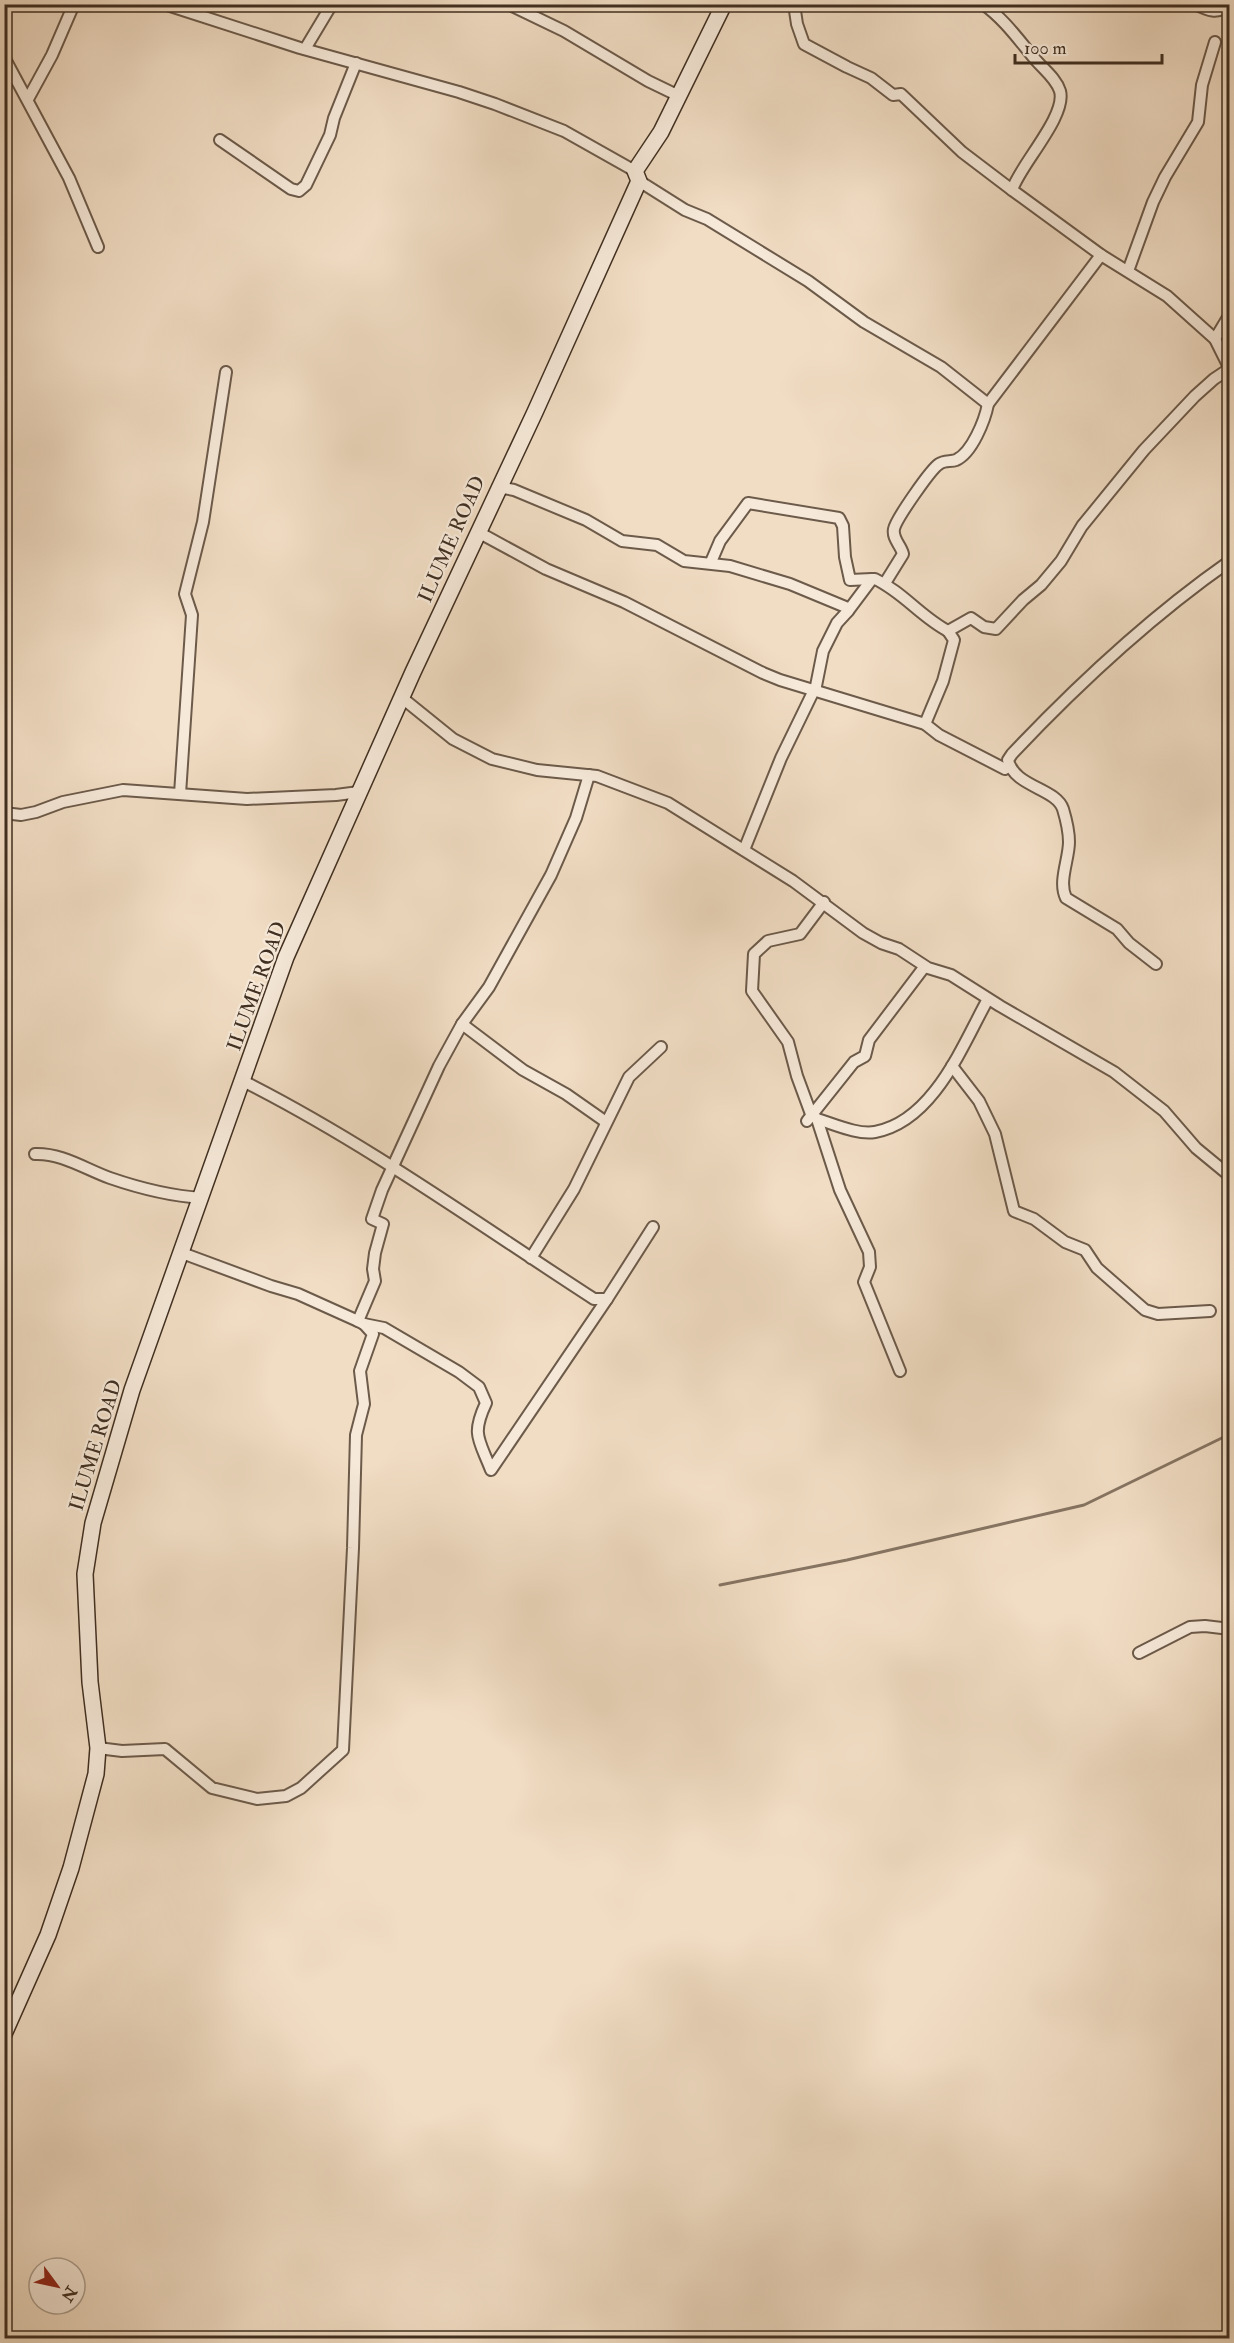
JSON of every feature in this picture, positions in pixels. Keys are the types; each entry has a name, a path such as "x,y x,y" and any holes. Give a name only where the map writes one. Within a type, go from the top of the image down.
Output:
{"street":[{"path":"28,99 52,55 74,4"},
{"path":"164,4 305,49 459,92 564,131 637,176 685,210 708,219 799,275 864,322 941,368 988,405"},
{"path":"305,49 332,4"},
{"path":"508,4 564,32 648,81 679,96"},
{"name":"ILUME ROAD","path":"4,2034 48,1935 71,1868 96,1773 98,1748 87,1640 85,1574 93,1523 132,1390 286,957 402,697 535,412 637,176 724,4"},
{"path":"794,4 797,24 804,44 871,78 893,94 901,94 955,146 1012,190 1101,255 1167,296 1215,339 1229,369 1195,396 1144,450 1082,526 1060,561 1002,625 992,630 971,618 948,631"},
{"path":"983,4 1018,37 1056,83 1060,93 1060,103 1050,128 1015,180 1012,190"},
{"path":"1195,4 1209,11 1219,12 1230,6"},
{"path":"1128,271 1157,194 1178,153 1198,122 1202,85 1215,42"},
{"path":"4,57 69,178 98,247"},
{"path":"220,140 291,189 299,190 306,185 330,135 334,118 356,63"},
{"path":"885,584 903,554 902,547 895,539 894,529 901,516 931,471 940,463 956,460 964,454 985,420 988,405 1101,255"},
{"path":"1215,339 1230,314"},
{"path":"180,794 192,615 185,594 203,522 226,372"},
{"path":"498,488 514,490 586,520 622,541 657,545 684,561 711,562 730,566 790,584 845,605 848,611"},
{"path":"711,562 720,541 748,503 839,518 843,526 845,557 850,580 872,579 898,591 948,631 954,640 946,671 925,724"},
{"path":"478,532 546,569 624,602 763,673 814,691 849,699 925,724 939,735 1005,769"},
{"path":"1156,964 1129,943 1117,929 1066,898 1063,892 1069,842 1062,807 1056,800 1033,788 1010,768 1008,760 1086,678 1182,595 1230,561"},
{"path":"744,850 781,758 814,691 823,651 837,623 872,579"},
{"path":"402,697 453,739 492,759 537,770 589,775 668,803 824,902 863,933 881,943 899,949 928,968 951,975 1114,1072 1164,1111 1196,1148 1230,1176"},
{"path":"361,1323 375,1281 373,1269 375,1253 383,1224 372,1219 393,1167 439,1066 462,1024 489,987 551,875 576,818 589,775"},
{"path":"4,813 21,815 73,800 123,790 247,799 324,796 359,792"},
{"path":"824,902 800,934 768,941 754,954 752,991 788,1042 812,1118 840,1190 869,1252 870,1267 864,1282 900,1371"},
{"path":"812,1118 855,1062 865,1056 869,1040 922,970"},
{"path":"812,1118 865,1132 876,1131 894,1124 924,1104 940,1086 988,999"},
{"path":"462,1024 523,1070 566,1094 606,1122"},
{"path":"531,1258 574,1189 629,1077 661,1047"},
{"path":"952,1066 980,1101 995,1134 1014,1211 1034,1219 1065,1242 1085,1250 1097,1268 1145,1310 1158,1314 1210,1311"},
{"path":"243,1081 298,1108 393,1167 594,1299 607,1299"},
{"path":"34,1154 46,1154 65,1159 102,1175 138,1186 184,1197 202,1197"},
{"path":"182,1253 298,1294 361,1323 384,1328 459,1372 479,1388 486,1403 476,1424 478,1438 491,1470 653,1227"},
{"path":"98,1748 165,1749 212,1788 257,1799 286,1796 301,1788 343,1750 356,1435 364,1404 360,1371 373,1334 361,1323"},
{"path":"1139,1653 1190,1627 1230,1629"}],"waterway":[{"path":"720,1585 847,1560 1084,1505 1230,1434"}]}
